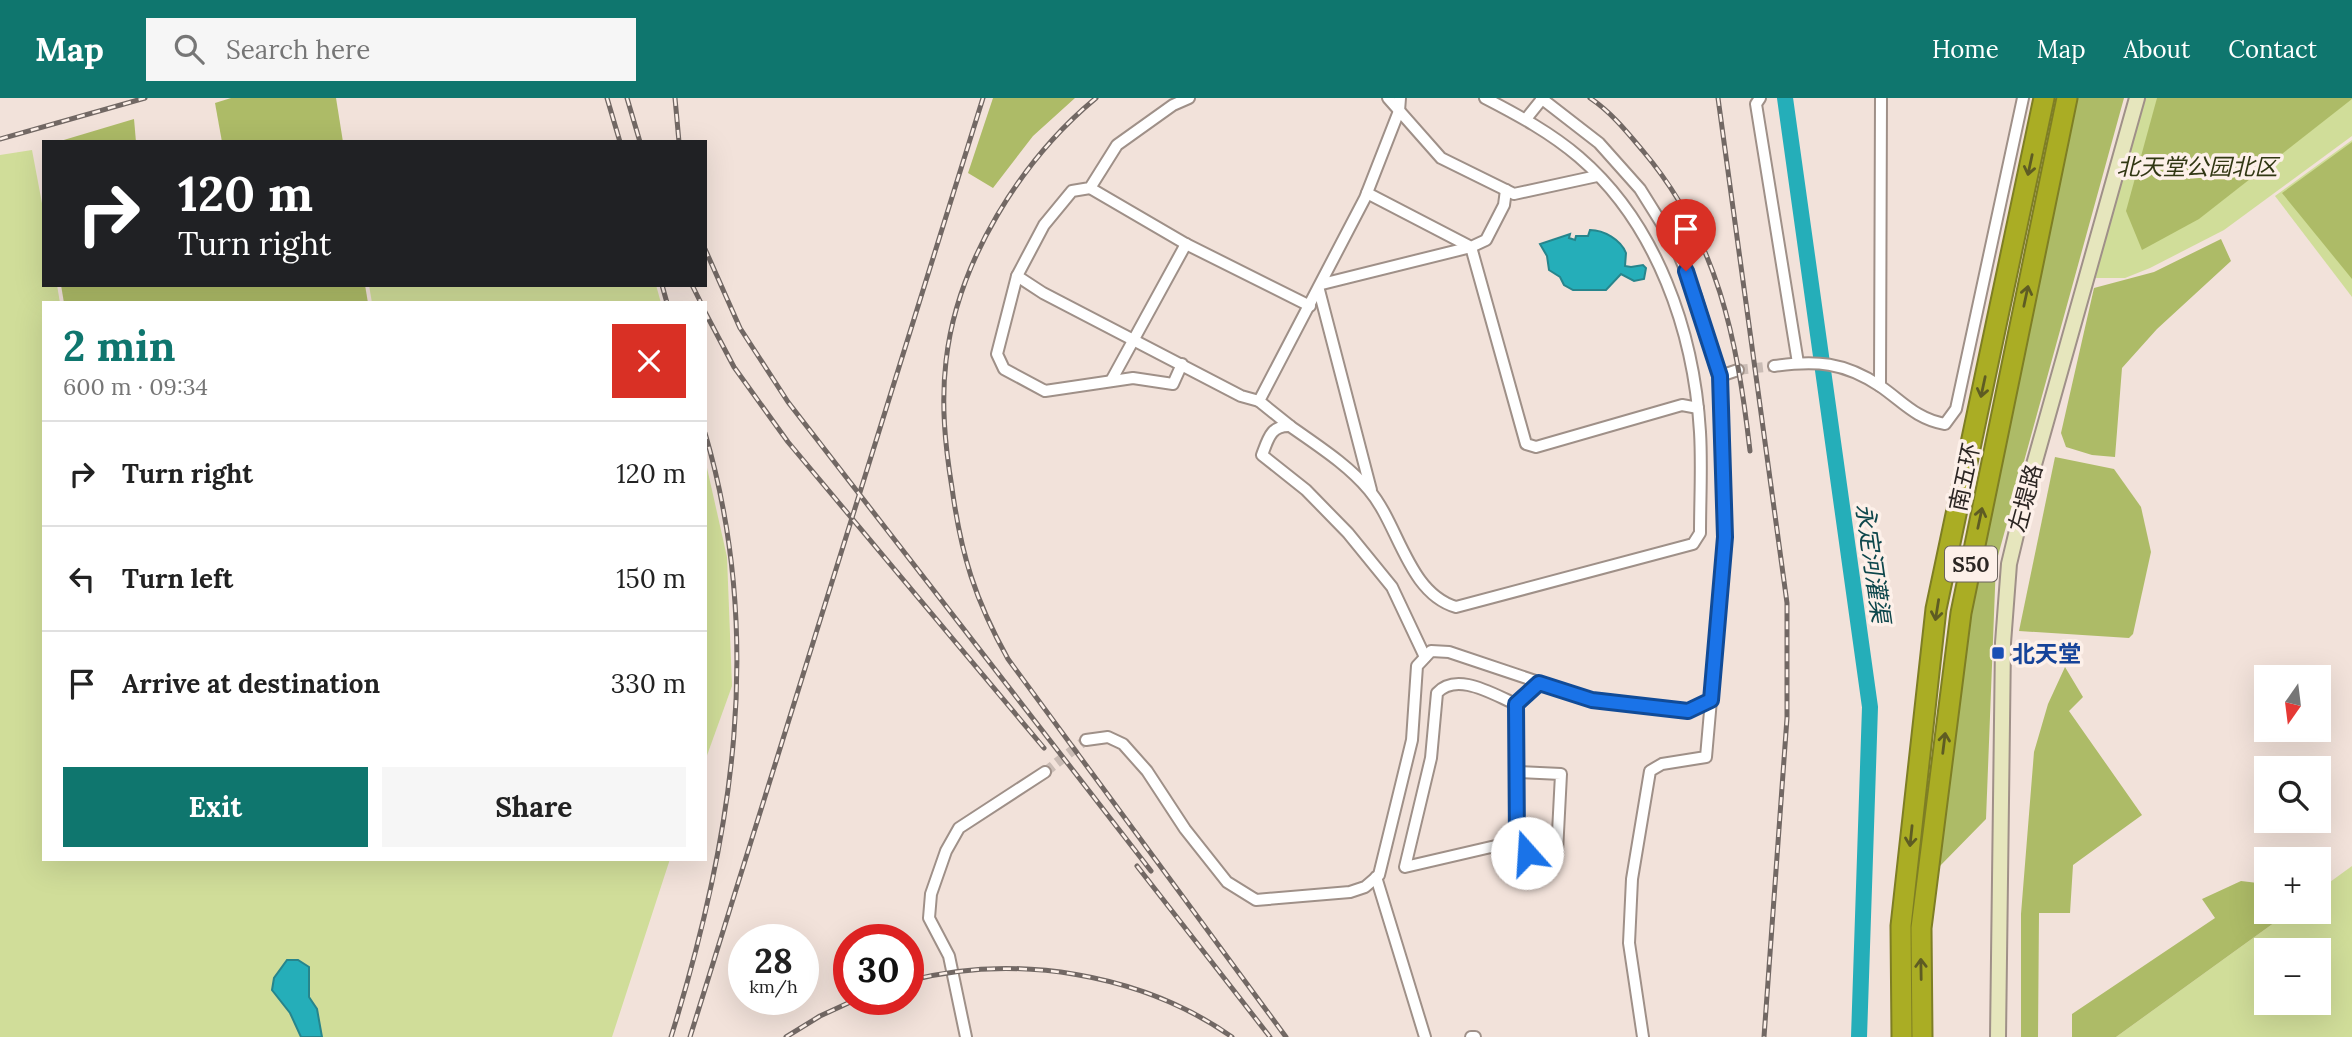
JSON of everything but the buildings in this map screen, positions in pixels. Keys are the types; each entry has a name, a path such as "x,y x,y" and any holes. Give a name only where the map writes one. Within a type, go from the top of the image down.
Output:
{"highway":[{"name":"南五环","path":"1902,1037 1901,926 1936,609 2044,98"},
{"name":"南五环","path":"1922,1037 1921,928 1961,613 2067,98"}],"main road":[{"name":"左堤路","path":"1998,1037 2003,643 2009,564 2137,98"}],"street":[{"path":"1090,188 1117,145 1173,105 1189,98"},
{"path":"1388,98 1441,158 1514,194 1597,176"},
{"path":"1259,401 1367,193 1399,111 1400,98"},
{"path":"1017,276 1043,293 1241,396 1259,401 1347,467 1371,492 1427,591 1442,603 1456,607 1692,544 1700,533 1700,433 1698,408 1675,299 1652,250 1621,202 1597,176 1580,158 1526,120 1486,98"},
{"path":"1526,120 1542,98 1599,143 1640,189 1675,245 1696,296 1720,376 1725,537 1706,757 1662,764 1650,771 1632,879 1629,943 1643,1037"},
{"path":"1760,98 1756,104 1798,363"},
{"path":"1880,386 1881,98"},
{"path":"1774,366 1798,363 1837,364 1880,386 1909,410 1930,421 1945,424 1956,409 2023,98"},
{"path":"1182,364 1173,384 1133,378 1045,391 1003,369 997,355 1017,276 1044,225 1072,191 1090,188 1186,244 1310,306"},
{"path":"1320,287 1471,247 1486,240 1504,205 1506,190"},
{"path":"1367,193 1471,247 1526,444 1536,447 1682,405 1698,408"},
{"path":"1111,382 1186,244"},
{"path":"1320,287 1371,492"},
{"path":"1720,376 1738,370"},
{"path":"1290,426 1280,425 1273,430 1262,455 1306,490 1348,533 1392,587 1425,657"},
{"path":"1700,433 1721,433"},
{"path":"1086,740 1108,737 1123,744 1147,771 1185,829 1227,882 1256,900 1350,891 1365,887 1376,877 1393,823 1412,740 1417,666 1431,651 1449,652 1592,700 1688,711 1711,700"},
{"path":"1516,772 1561,774 1557,852 1527,853 1517,841 1516,772 1516,704 1539,683"},
{"path":"1516,704 1469,685 1453,684 1442,687 1437,693 1431,758 1405,867 1517,841"},
{"path":"965,1037 949,956 929,918 931,894 946,851 959,828 1045,772"},
{"path":"1376,877 1425,1037"}],"green space":[{"path":"231,98 336,98 343,140 222,140 215,103"},
{"path":"993,98 1075,98 1033,136 993,188 968,173"},
{"path":"2074,98 2124,98 1996,563 1986,819 1937,869 1974,589"},
{"name":"北天堂公园北区","path":"2143,98 2352,98 2352,136 2224,230 2125,278 2094,278"},
{"name":"北天堂公园北区","path":"2157,98 2352,99 2199,219 2142,250 2126,211"},
{"path":"134,119 136,140 64,140"},
{"path":"2352,140 2352,297 2275,196"},
{"path":"2352,142 2352,279 2282,193"},
{"path":"32,150 42,203 42,287 57,287 60,301 42,301 42,861 669,861 612,1037 0,1037 0,155"},
{"path":"2221,239 2231,261 2157,329 2122,368 2115,457 2092,455 2066,447 2061,433 2094,288 2154,272"},
{"path":"61,287 365,287 368,301 64,301"},
{"path":"369,287 657,287 660,301 372,301"},
{"path":"2055,457 2114,469 2141,507 2151,552 2133,634 2129,638 2019,631"},
{"path":"707,468 727,557 732,686 707,755"},
{"path":"2065,667 2083,697 2069,711 2142,815 2073,865 2070,913 2039,913 2038,1037 2021,1037 2021,914 2034,752 2048,704"},
{"path":"2352,866 2352,1037 2116,1037 2272,924 2331,924 2331,881"},
{"path":"2241,881 2254,883 2254,924 2272,924 2116,1037 2072,1037 2072,1014 2215,918 2202,899"}],"water":[{"path":"1590,230 1616,240 1626,253 1625,266 1643,265 1646,268 1644,279 1634,281 1621,274 1606,290 1573,290 1564,285 1560,277 1549,270 1547,256 1540,244 1570,234 1569,238 1575,240 1576,236 1588,236"},
{"path":"287,960 298,960 309,967 309,997 317,1009 322,1037 301,1037 290,1013 272,990 274,978"}],"waterway":[{"name":"永定河灌渠","path":"1785,98 1870,707 1859,1037"}],"tunnel":[{"path":"1738,370 1774,366"},
{"path":"1045,772 1086,740"}],"railway":[{"path":"0,139 145,98"},
{"path":"607,98 619,140"},
{"path":"627,98 639,140"},
{"path":"675,98 679,140"},
{"path":"690,1037 983,98"},
{"path":"1096,98 1068,123 1018,182 997,216 964,287 946,361 944,393 947,456 960,534 978,596 1008,659 1286,1037"},
{"path":"1590,98 1625,130 1669,185 1690,220 1706,255 1730,330 1750,451"},
{"path":"1718,98 1787,603 1787,718 1764,1037"},
{"path":"707,254 740,328 788,402 1151,871"},
{"path":"663,287 666,301"},
{"path":"693,287 700,301"},
{"path":"707,316 734,367 788,442 1044,748"},
{"path":"671,1037 711,887 725,812 734,737 737,661 734,585 723,509 707,441"},
{"path":"1137,866 1270,1037"},
{"path":"924,978 991,969 1076,974 1158,997 1196,1015 1232,1037"},
{"path":"786,1037 833,1010"}],"place":[{"name":"北天堂","path":"1998,653"}],"route":[{"path":"1527,853 1517,841 1516,704 1522,696 1539,683 1592,700 1688,711 1711,700 1725,537 1720,376 1686,271"}]}
